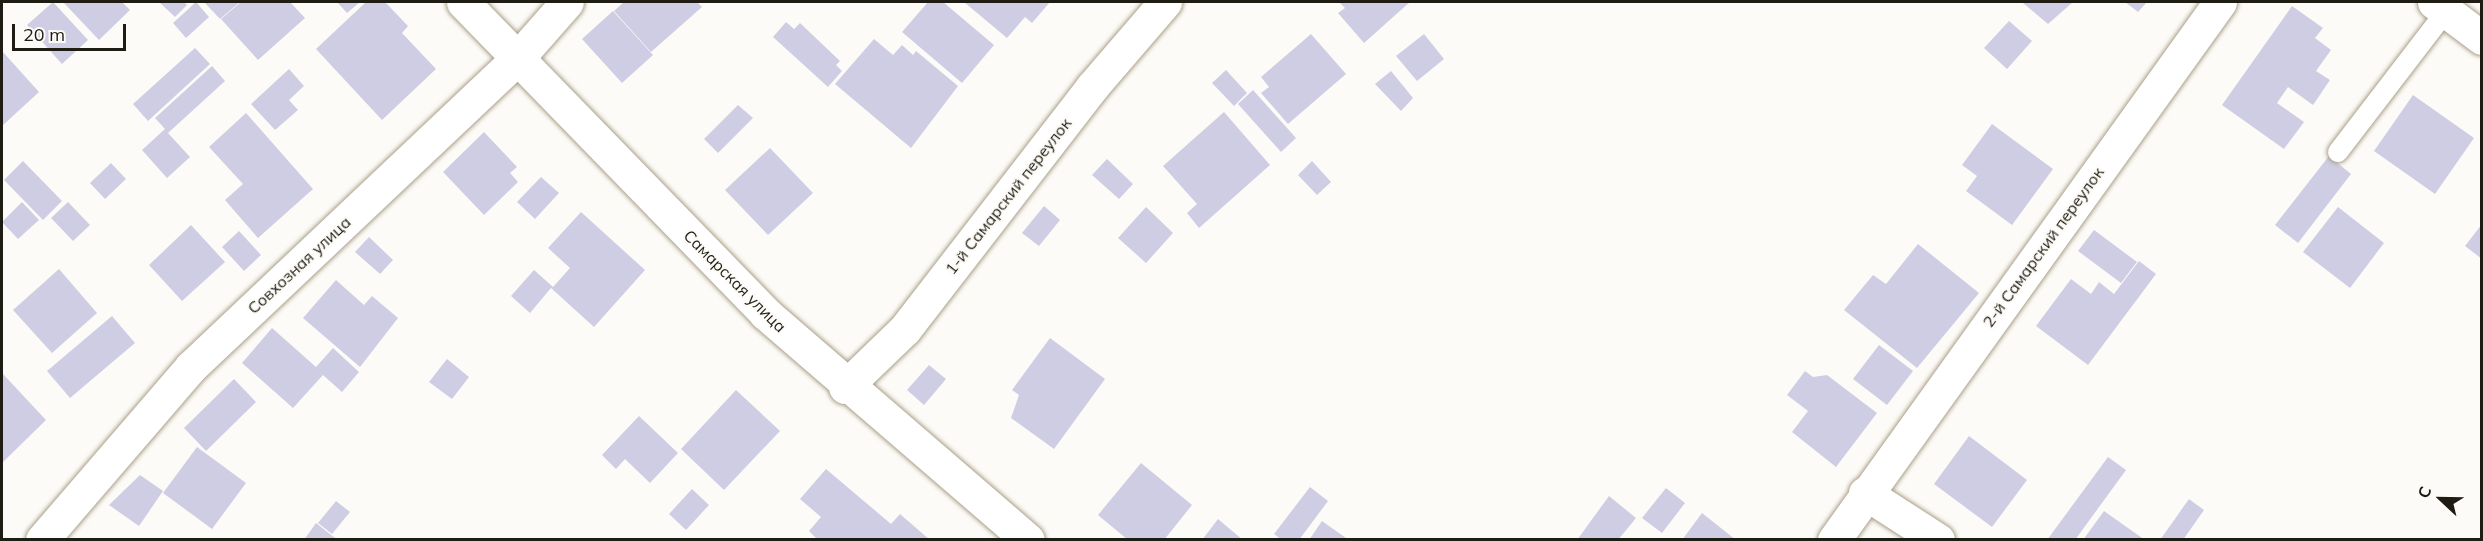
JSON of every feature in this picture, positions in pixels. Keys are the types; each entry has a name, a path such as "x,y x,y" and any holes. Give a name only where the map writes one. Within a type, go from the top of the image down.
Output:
{"street":[{"name":"Самарская улица","path":"463,2 516,60 765,313 845,387 1028,540"},
{"name":"Совхозная улица","path":"42,540 191,367 516,60 567,2"},
{"name":"1-й Самарский переулок","path":"845,387 905,329 1092,87 1165,2"},
{"name":"2-й Самарский переулок","path":"1834,540 1865,493 2220,2"},
{"path":"2440,6 2481,38"},
{"path":"1865,493 1938,540"}],"lane":[{"path":"2338,152 2440,6"}],"building":[{"path":"53,2 88,40 62,64 27,25"},
{"path":"63,2 122,2 130,10 99,40"},
{"path":"159,2 184,2 187,5 175,17"},
{"path":"196,2 209,17 186,38 173,23"},
{"path":"204,2 240,2 220,19"},
{"path":"241,2 290,2 305,18 258,60 221,19"},
{"path":"337,2 360,2 347,13"},
{"path":"366,2 385,2 408,26 402,33 436,69 382,120 316,49"},
{"path":"624,2 697,2 702,7 651,52 614,11"},
{"path":"928,2 943,2 994,45 962,83 902,32"},
{"path":"964,2 1050,2 1032,23 1025,17 1007,38"},
{"path":"1339,2 1410,2 1364,43 1338,13 1345,8"},
{"path":"2024,2 2073,2 2048,24 2023,3"},
{"path":"2125,2 2147,2 2138,12"},
{"path":"2292,6 2323,28 2315,38 2331,50 2316,71 2330,80 2313,105 2288,87 2277,103 2304,122 2284,149 2222,105"},
{"path":"613,11 653,55 622,83 582,39"},
{"path":"2009,21 2032,41 2007,69 1984,48"},
{"path":"786,22 794,29 800,23 840,61 836,65 842,71 828,87 773,37"},
{"path":"1311,34 1346,74 1288,124 1261,93 1269,87 1261,77"},
{"path":"1424,34 1444,59 1417,81 1396,56"},
{"path":"874,39 893,55 902,45 913,55 916,51 958,86 911,148 835,84"},
{"path":"195,48 210,64 148,121 133,104"},
{"path":"2,51 39,92 2,126"},
{"path":"212,66 225,81 168,133 190,157 167,178 142,150 165,129 155,118"},
{"path":"289,69 304,86 289,100 298,110 275,130 251,104"},
{"path":"1226,70 1247,93 1234,106 1212,83"},
{"path":"1391,71 1413,98 1401,111 1375,84"},
{"path":"1253,90 1296,138 1281,152 1238,104"},
{"path":"2413,95 2474,138 2435,194 2374,151"},
{"path":"738,105 753,118 718,153 704,139"},
{"path":"1224,112 1270,165 1199,228 1187,213 1197,204 1163,166"},
{"path":"246,113 313,189 258,238 225,200 243,184 209,147"},
{"path":"1992,124 2053,169 2012,225 1966,191 1977,176 1962,165"},
{"path":"484,132 517,167 510,173 518,182 484,215 443,172"},
{"path":"770,148 813,193 768,235 725,190"},
{"path":"2329,156 2351,174 2298,243 2275,225"},
{"path":"1107,159 1133,184 1119,199 1092,175"},
{"path":"23,161 62,201 43,220 4,180"},
{"path":"1312,161 1331,182 1317,195 1298,175"},
{"path":"111,163 126,179 105,199 90,183"},
{"path":"541,177 559,193 535,219 517,202"},
{"path":"22,202 39,220 18,239 2,222"},
{"path":"68,202 90,225 73,241 51,218"},
{"path":"1044,206 1060,220 1039,246 1022,233"},
{"path":"1146,207 1173,233 1146,263 1118,238"},
{"path":"2338,207 2384,243 2350,288 2303,252"},
{"path":"581,212 645,270 594,327 551,288 530,313 511,296 534,270 553,287 570,268 548,248"},
{"path":"2482,224 2482,259 2465,246"},
{"path":"191,225 225,262 182,301 149,265"},
{"path":"2094,230 2137,262 2121,283 2078,251"},
{"path":"239,231 261,255 244,271 222,247"},
{"path":"369,237 393,260 380,274 355,252"},
{"path":"1918,244 1979,293 1917,368 1844,310 1873,275 1886,284"},
{"path":"2139,261 2156,274 2088,365 2036,326 2071,279 2091,294 2099,282 2114,294"},
{"path":"59,269 97,313 52,353 13,310"},
{"path":"336,280 364,305 372,296 398,318 360,367 303,318"},
{"path":"112,316 135,343 70,398 47,371"},
{"path":"272,328 316,367 333,348 359,372 342,392 323,375 293,408 242,363"},
{"path":"1050,338 1105,379 1054,449 1011,418 1019,395 1012,390"},
{"path":"1879,345 1913,371 1887,405 1853,379"},
{"path":"447,359 469,377 452,399 429,382"},
{"path":"929,365 946,379 924,405 907,390"},
{"path":"1805,371 1813,377 1827,375 1877,413 1836,467 1792,432 1808,411 1787,395"},
{"path":"2,373 46,420 2,463"},
{"path":"234,379 256,402 206,451 184,428"},
{"path":"736,390 780,431 724,490 681,449"},
{"path":"639,416 678,453 650,483 625,459 616,469 602,455"},
{"path":"1969,436 2027,480 1992,527 1934,484"},
{"path":"197,447 246,483 212,529 163,493"},
{"path":"2108,457 2126,470 2075,540 2047,540"},
{"path":"1141,463 1192,505 1164,540 1128,540 1098,515"},
{"path":"826,469 891,524 900,514 930,540 818,540 809,531 821,517 800,499"},
{"path":"140,475 163,491 139,526 109,505"},
{"path":"1310,487 1328,501 1299,540 1282,540 1274,534"},
{"path":"1666,488 1685,503 1662,533 1642,518"},
{"path":"692,489 709,505 686,530 669,514"},
{"path":"1609,496 1636,518 1618,540 1577,540"},
{"path":"2189,499 2204,510 2183,540 2160,540"},
{"path":"336,501 350,512 332,534 318,523"},
{"path":"2104,511 2145,540 2083,540"},
{"path":"1702,513 1736,540 1682,540"},
{"path":"1218,519 1243,540 1202,540"},
{"path":"1322,521 1346,538 1345,540 1309,540"},
{"path":"316,523 335,538 334,540 304,540"}]}
